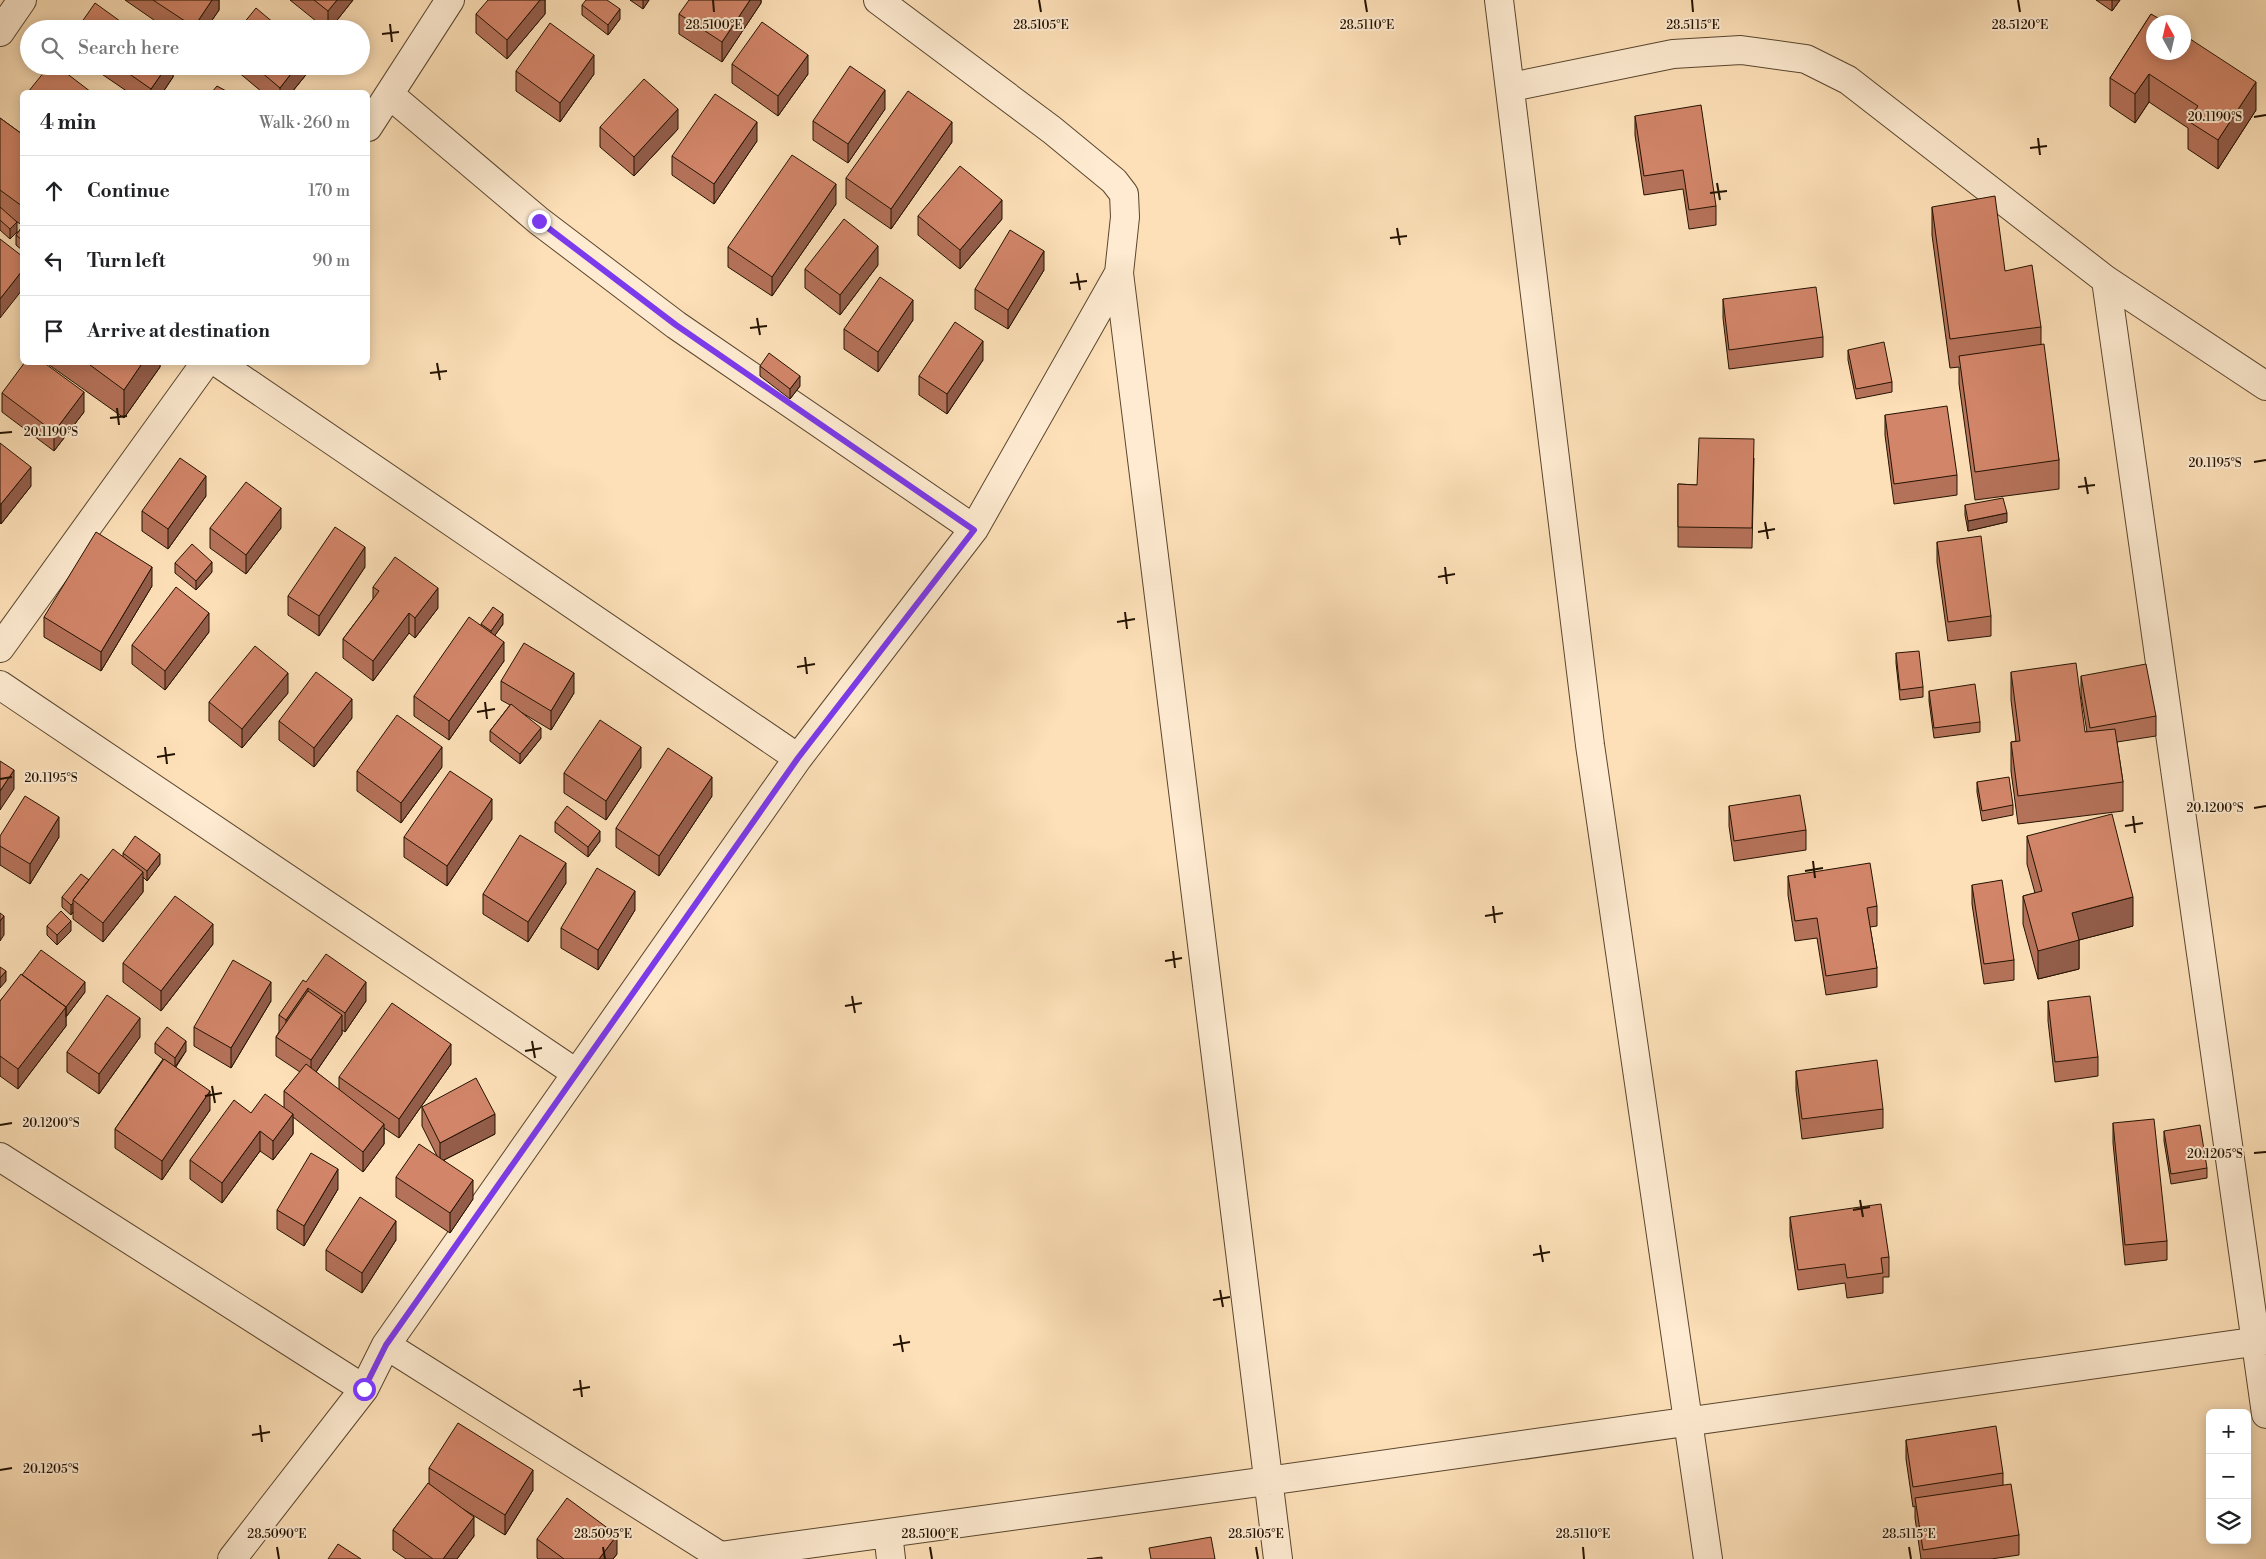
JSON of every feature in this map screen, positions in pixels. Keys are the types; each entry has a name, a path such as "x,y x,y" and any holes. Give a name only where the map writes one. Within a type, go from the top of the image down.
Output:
{"street":[{"path":"0,32 22,0"},
{"path":"370,124 450,0"},
{"path":"878,0 1052,130 1114,181 1124,194 1125,217 1119,273 1278,1559"},
{"path":"1499,0 1590,745 1708,1559"},
{"path":"1511,87 1673,54 1740,50 1806,58 1848,80 2106,280 2266,386"},
{"path":"390,94 539,221 676,325 974,530"},
{"path":"232,1559 364,1389 386,1345 798,758 974,530 1119,273"},
{"path":"2106,280 2261,1341 2266,1414"},
{"path":"0,648 204,365"},
{"path":"221,365 798,758"},
{"path":"0,685 576,1073"},
{"path":"0,1157 364,1389"},
{"path":"386,1345 718,1557 889,1546 1267,1481 2261,1341"}],"building":[{"path":"153,0 212,0 199,20 183,20"},
{"path":"314,0 337,0 328,11"},
{"path":"488,0 540,0 507,40 476,14"},
{"path":"586,0 607,0 620,9 608,25 582,5"},
{"path":"689,0 750,0 722,42 679,14"},
{"path":"95,3 119,20 83,20"},
{"path":"256,8 270,20 246,20"},
{"path":"762,22 808,55 778,96 732,64"},
{"path":"2146,22 2146,60 2191,60 2191,40 2256,82 2218,140 2188,121 2198,106 2149,74 2135,94 2110,78"},
{"path":"550,23 594,55 560,103 516,71"},
{"path":"850,66 885,90 848,144 813,121"},
{"path":"42,75 69,75 88,90 30,90"},
{"path":"131,75 161,75 151,89"},
{"path":"265,75 290,75 280,88"},
{"path":"644,79 678,109 634,157 600,127"},
{"path":"217,86 224,90 214,90"},
{"path":"908,91 952,122 891,209 846,178"},
{"path":"715,94 757,122 714,184 672,156"},
{"path":"1701,105 1716,206 1689,210 1683,170 1644,176 1635,116"},
{"path":"0,118 20,133 20,205 0,190"},
{"path":"792,155 836,184 772,277 728,247"},
{"path":"960,166 1002,200 960,250 918,216"},
{"path":"1995,196 2005,271 2032,265 2041,327 1950,339 1932,207"},
{"path":"0,207 17,222 10,229 0,220"},
{"path":"844,219 878,246 840,295 805,269"},
{"path":"20,230 20,238 16,235"},
{"path":"1010,230 1044,251 1008,310 975,289"},
{"path":"0,239 20,254 20,274 0,299"},
{"path":"880,277 913,300 878,352 844,329"},
{"path":"1816,287 1823,337 1729,350 1723,299"},
{"path":"955,322 983,341 947,394 919,376"},
{"path":"1884,342 1892,382 1856,389 1848,350"},
{"path":"2044,344 2059,460 1975,472 1959,356"},
{"path":"769,353 800,376 790,389 760,366"},
{"path":"23,365 47,365 84,392 54,432 2,393"},
{"path":"90,365 141,365 124,390"},
{"path":"1947,406 1957,475 1894,484 1885,415"},
{"path":"1699,438 1754,439 1752,528 1678,527 1678,484 1697,485"},
{"path":"0,443 31,467 1,504 0,504"},
{"path":"180,458 206,476 168,529 142,511"},
{"path":"246,482 281,508 246,555 210,528"},
{"path":"2003,498 2007,513 1968,521 1965,505"},
{"path":"335,527 365,547 319,616 288,596"},
{"path":"96,532 152,567 101,652 44,617"},
{"path":"1981,536 1991,616 1948,622 1937,542"},
{"path":"192,544 212,562 196,581 175,563"},
{"path":"395,557 438,588 415,618 409,613 373,661 343,639 379,591 373,587"},
{"path":"176,587 209,613 165,671 132,645"},
{"path":"493,607 503,614 491,631 481,624"},
{"path":"469,617 504,642 449,721 414,696"},
{"path":"524,643 574,673 551,711 501,681"},
{"path":"255,646 288,673 242,729 209,702"},
{"path":"1919,651 1923,687 1900,690 1896,653"},
{"path":"2076,663 2085,732 2115,729 2123,782 2018,796 2011,742 2020,741 2011,672"},
{"path":"2146,664 2156,716 2090,728 2081,676"},
{"path":"316,672 352,699 314,748 279,721"},
{"path":"1975,684 1980,722 1934,728 1929,691"},
{"path":"511,704 541,728 520,754 490,731"},
{"path":"397,715 442,747 401,803 357,771"},
{"path":"600,720 641,747 606,801 564,773"},
{"path":"668,748 712,777 659,856 616,828"},
{"path":"0,761 14,770 0,791"},
{"path":"450,771 492,799 447,866 404,837"},
{"path":"2009,777 2013,805 1982,811 1977,782"},
{"path":"1800,795 1806,830 1734,841 1729,806"},
{"path":"25,796 59,817 30,864 0,846 0,836"},
{"path":"567,806 600,831 588,847 555,822"},
{"path":"2112,814 2133,897 2072,913 2079,940 2038,951 2023,896 2042,891 2027,836"},
{"path":"520,835 566,863 528,922 483,894"},
{"path":"135,836 160,854 147,871 123,853"},
{"path":"113,849 143,872 103,923 73,900"},
{"path":"1870,863 1877,906 1867,908 1877,968 1826,976 1817,918 1795,921 1788,876"},
{"path":"597,868 635,891 598,950 561,928"},
{"path":"81,874 89,880 71,905 62,897"},
{"path":"2002,880 2014,960 1984,964 1972,885"},
{"path":"175,896 213,924 161,991 123,963"},
{"path":"61,911 71,921 57,935 47,926"},
{"path":"0,913 4,916 0,921"},
{"path":"41,950 85,982 66,1007 22,975"},
{"path":"326,954 366,982 345,1013 308,988 286,1020 279,1015 303,980 306,982"},
{"path":"233,960 271,982 231,1048 194,1027"},
{"path":"0,967 6,971 0,978"},
{"path":"21,974 66,1007 18,1069 0,1056 0,1001"},
{"path":"308,991 342,1015 311,1060 276,1037"},
{"path":"107,995 140,1018 99,1074 67,1052"},
{"path":"2090,996 2098,1057 2055,1062 2048,1001"},
{"path":"392,1003 451,1044 399,1119 339,1077"},
{"path":"167,1027 186,1041 175,1058 155,1043"},
{"path":"164,1059 210,1091 162,1161 115,1129"},
{"path":"1877,1060 1883,1109 1802,1119 1796,1071"},
{"path":"306,1064 384,1124 363,1152 284,1091"},
{"path":"476,1078 495,1114 440,1143 422,1107"},
{"path":"265,1094 293,1114 273,1141 260,1131 222,1183 190,1160 234,1100 251,1113"},
{"path":"2154,1119 2167,1241 2125,1245 2113,1123"},
{"path":"2200,1125 2207,1168 2171,1174 2164,1131"},
{"path":"419,1144 473,1180 450,1213 396,1177"},
{"path":"311,1153 338,1169 304,1226 277,1210"},
{"path":"360,1197 396,1221 362,1273 326,1250"},
{"path":"1881,1204 1889,1257 1881,1258 1883,1273 1847,1278 1845,1264 1798,1270 1790,1217"},
{"path":"458,1423 533,1470 505,1515 429,1468"},
{"path":"1996,1426 2003,1473 1913,1487 1906,1440"},
{"path":"428,1483 474,1517 443,1559 433,1559 393,1530"},
{"path":"2011,1484 2019,1535 1923,1550 1915,1498"},
{"path":"567,1498 617,1535 599,1559 564,1559 537,1539"},
{"path":"1211,1537 1215,1559 1151,1559 1149,1548"},
{"path":"338,1544 361,1559 328,1559"}],"route":[{"path":"364,1389 386,1345 798,758 974,530 676,325 539,221"}]}
